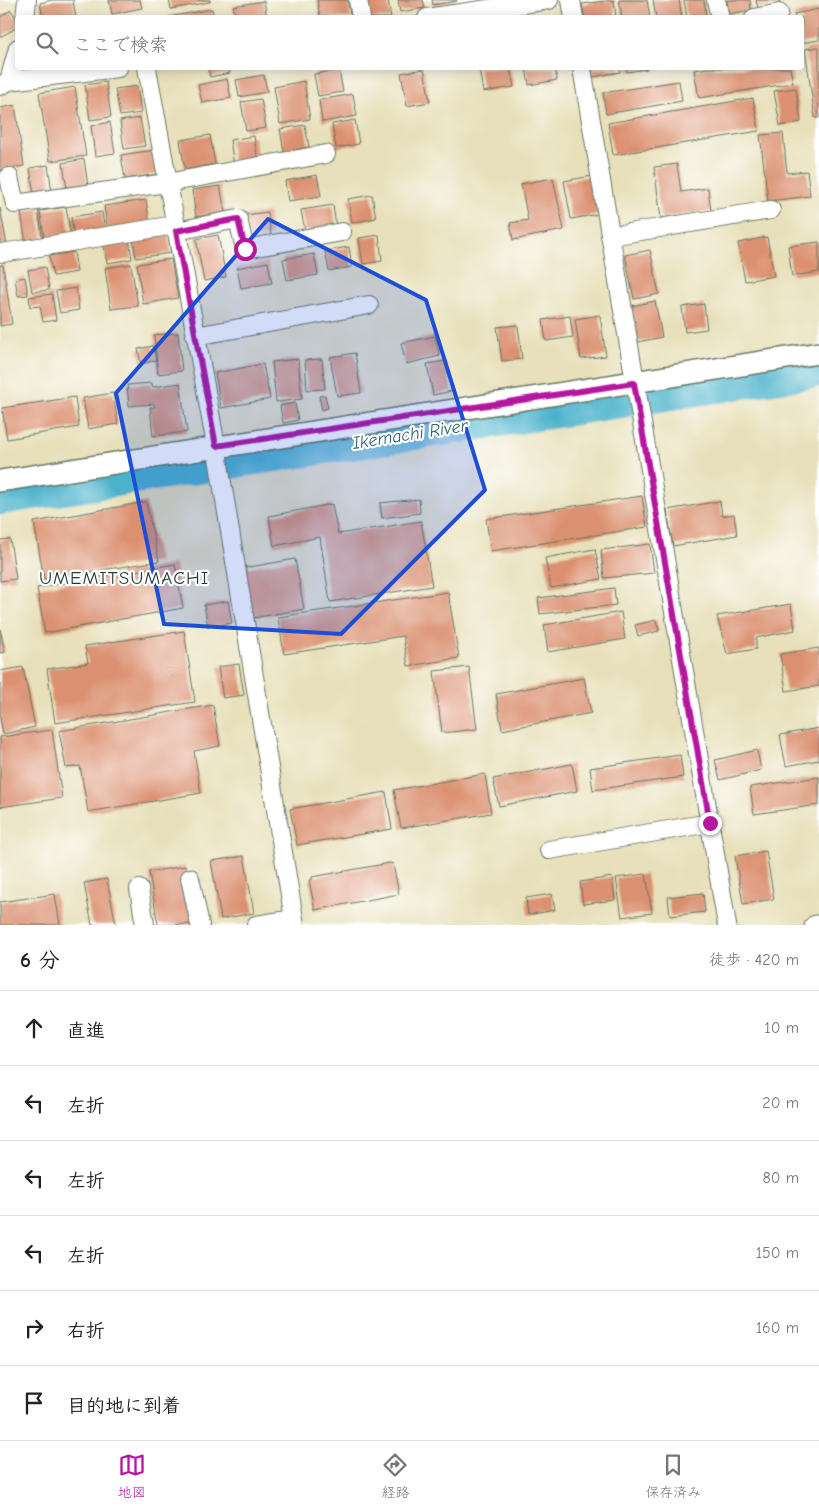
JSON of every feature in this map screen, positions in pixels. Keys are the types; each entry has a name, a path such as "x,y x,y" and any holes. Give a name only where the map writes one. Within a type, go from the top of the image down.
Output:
{"street":[{"path":"25,15 27,0"},
{"path":"358,0 360,15"},
{"path":"447,15 549,0"},
{"path":"571,0 574,15"},
{"path":"716,0 719,15"},
{"path":"769,15 779,13"},
{"path":"15,56 4,84 104,70"},
{"path":"147,70 216,446 294,922 256,925"},
{"path":"582,70 727,925"},
{"path":"9,177 16,204 167,183 326,154"},
{"path":"610,236 771,210"},
{"path":"2,253 238,219 245,249 342,232"},
{"path":"196,336 370,305"},
{"path":"0,481 216,446 634,383 819,352"},
{"path":"549,850 710,823"},
{"path":"190,878 200,925"},
{"path":"139,889 145,925"},
{"path":"814,925 819,924"}],"highlighted area":[{"path":"268,219 426,300 485,490 341,634 164,624 116,393"}],"building":[{"path":"52,0 73,0 76,15 42,15 40,3"},
{"path":"109,0 140,0 142,8 112,14"},
{"path":"169,0 210,0 210,2 171,9"},
{"path":"317,0 347,0 350,15 320,15"},
{"path":"365,0 388,0 390,15 368,15"},
{"path":"398,0 423,0 425,8 400,12"},
{"path":"432,0 457,0 457,1 433,5"},
{"path":"614,0 616,15 584,15 582,4"},
{"path":"619,0 647,0 650,15 622,15"},
{"path":"653,0 679,0 682,15 656,15"},
{"path":"684,0 704,0 706,15 686,15"},
{"path":"727,0 750,0 751,10 729,14"},
{"path":"756,0 779,0 780,5 758,8"},
{"path":"264,1 266,15 234,15 233,6"},
{"path":"212,9 213,15 179,15"},
{"path":"819,9 819,40 804,43 804,15 794,14"},
{"path":"11,10 15,16 15,29 0,37 0,17"},
{"path":"819,47 819,118 815,118 805,49"},
{"path":"208,70 229,70 230,73 210,77"},
{"path":"339,70 343,92 318,96 314,74"},
{"path":"424,70 430,102 407,106 401,73"},
{"path":"479,70 510,70 514,87 483,92"},
{"path":"526,70 555,70 557,80 529,85"},
{"path":"592,70 620,70 620,72 593,77"},
{"path":"694,70 790,70 793,83 699,98"},
{"path":"264,75 267,92 239,97 236,80"},
{"path":"227,79 231,98 202,103 198,85"},
{"path":"304,81 310,119 280,124 274,87"},
{"path":"679,81 682,101 606,114 603,93"},
{"path":"106,82 111,117 90,120 85,85"},
{"path":"137,86 141,113 120,116 115,89"},
{"path":"75,87 86,156 50,161 39,93"},
{"path":"796,88 801,122 780,126 774,91"},
{"path":"353,94 357,116 322,122 319,100"},
{"path":"753,98 759,131 613,155 608,123"},
{"path":"261,99 266,128 246,131 241,102"},
{"path":"15,105 24,166 0,170 0,108"},
{"path":"140,118 145,146 124,149 120,121"},
{"path":"355,120 359,144 336,148 332,124"},
{"path":"110,122 115,153 95,156 91,126"},
{"path":"305,125 309,147 284,152 280,129"},
{"path":"783,133 787,173 807,171 810,196 768,201 760,135"},
{"path":"210,135 215,164 185,170 180,140"},
{"path":"254,136 258,161 234,165 230,140"},
{"path":"155,150 159,174 125,179 121,155"},
{"path":"84,159 88,186 67,189 63,163"},
{"path":"677,164 681,192 708,188 711,211 661,218 654,167"},
{"path":"48,165 52,192 34,194 30,168"},
{"path":"317,175 321,196 288,201 285,181"},
{"path":"592,176 599,214 571,219 564,181"},
{"path":"553,178 564,230 513,240 510,223 528,220 521,184"},
{"path":"220,186 225,212 196,217 192,190"},
{"path":"372,195 376,218 352,223 348,199"},
{"path":"146,200 150,225 108,232 104,206"},
{"path":"333,205 336,226 305,231 301,210"},
{"path":"66,207 71,237 45,241 40,211"},
{"path":"0,208 7,245 0,246"},
{"path":"38,209 43,241 26,243 21,212"},
{"path":"102,212 105,231 74,236 71,217"},
{"path":"268,212 271,236 249,239 245,215"},
{"path":"168,233 171,253 136,258 133,238"},
{"path":"218,235 226,277 204,281 196,239"},
{"path":"379,235 382,261 363,264 359,238"},
{"path":"767,237 774,276 745,281 738,243"},
{"path":"129,238 132,259 107,263 103,241"},
{"path":"819,242 819,272 792,276 788,246"},
{"path":"349,247 352,267 329,271 325,251"},
{"path":"650,250 659,294 634,299 625,255"},
{"path":"74,252 77,272 53,276 49,256"},
{"path":"314,254 318,275 287,280 283,259"},
{"path":"171,259 178,298 143,304 137,264"},
{"path":"268,262 272,283 241,288 237,268"},
{"path":"131,264 138,306 111,309 105,268"},
{"path":"0,265 3,265 12,324 0,326"},
{"path":"45,267 49,290 32,292 28,270"},
{"path":"25,277 28,295 18,296 15,279"},
{"path":"76,288 79,310 60,313 56,291"},
{"path":"52,294 56,320 43,322 40,306 30,307 29,297"},
{"path":"655,301 662,337 638,342 631,306"},
{"path":"704,304 707,329 685,332 682,307"},
{"path":"600,315 606,356 581,359 575,319"},
{"path":"570,316 573,337 546,341 543,320"},
{"path":"518,325 522,359 502,361 497,327"},
{"path":"178,333 182,371 158,374 154,335"},
{"path":"435,336 440,356 406,364 401,343"},
{"path":"153,346 156,360 141,364 138,349"},
{"path":"355,353 361,393 337,396 330,357"},
{"path":"298,359 302,399 276,402 272,362"},
{"path":"322,359 325,389 307,390 305,360"},
{"path":"446,361 452,391 433,395 427,364"},
{"path":"263,364 270,399 221,408 215,373"},
{"path":"152,383 152,387 180,383 187,432 153,436 150,407 155,407 154,404 129,406 127,385"},
{"path":"113,393 118,424 88,429 83,398"},
{"path":"325,395 328,408 322,410 319,396"},
{"path":"75,397 79,427 7,439 2,408"},
{"path":"295,403 298,420 283,423 280,406"},
{"path":"642,496 647,527 491,551 486,519"},
{"path":"419,499 420,513 382,518 380,503"},
{"path":"720,501 722,516 734,514 737,535 673,546 667,510"},
{"path":"146,502 159,561 44,579 34,522"},
{"path":"332,504 338,534 421,521 432,586 330,602 320,537 274,546 269,516"},
{"path":"10,539 16,579 0,581 0,540"},
{"path":"650,544 654,573 604,578 601,550"},
{"path":"595,549 601,579 551,588 545,558"},
{"path":"295,559 304,609 253,618 244,568"},
{"path":"175,564 183,608 45,633 37,588"},
{"path":"614,588 616,605 540,614 538,598"},
{"path":"448,592 459,658 408,666 403,636 284,654 278,617"},
{"path":"228,601 232,623 208,627 204,605"},
{"path":"791,604 795,630 756,638 756,649 727,654 717,616"},
{"path":"621,612 625,639 548,652 544,625"},
{"path":"656,620 659,631 638,636 635,625"},
{"path":"0,629 5,652 0,653"},
{"path":"184,631 195,702 55,723 47,669 88,663 85,646"},
{"path":"819,648 819,686 786,691 780,654"},
{"path":"239,664 244,695 223,698 218,667"},
{"path":"23,667 35,727 3,734 0,718 0,671"},
{"path":"469,667 477,729 442,733 434,671"},
{"path":"584,678 591,713 502,730 496,694"},
{"path":"213,705 220,746 194,751 201,793 88,812 80,766 66,768 59,731"},
{"path":"819,728 819,760 786,766 780,735"},
{"path":"52,730 62,798 0,807 0,737"},
{"path":"757,750 761,770 720,780 715,760"},
{"path":"680,755 683,777 593,790 590,768"},
{"path":"572,764 577,791 499,806 493,779"},
{"path":"485,774 491,813 401,828 394,790"},
{"path":"819,777 819,805 754,814 750,787"},
{"path":"386,792 392,829 297,845 290,809"},
{"path":"766,851 774,899 743,904 735,856"},
{"path":"244,856 254,913 221,919 211,861"},
{"path":"393,864 399,894 315,910 309,880 312,880 312,877"},
{"path":"185,866 195,924 158,925 149,872"},
{"path":"646,874 652,913 622,917 616,878"},
{"path":"612,877 615,900 583,904 580,882"},
{"path":"107,879 116,925 92,925 84,883"},
{"path":"703,893 705,912 670,916 668,897"},
{"path":"55,894 60,925 0,925 0,902"},
{"path":"552,894 555,910 528,915 526,898"}],"waterway":[{"name":"Ikemachi River","path":"0,498 819,370"}],"district":[{"name":"UMEMITSUMACHI","path":"124,577"}],"route":[{"path":"245,249 238,219 176,231 216,446 634,383 710,823"}]}
